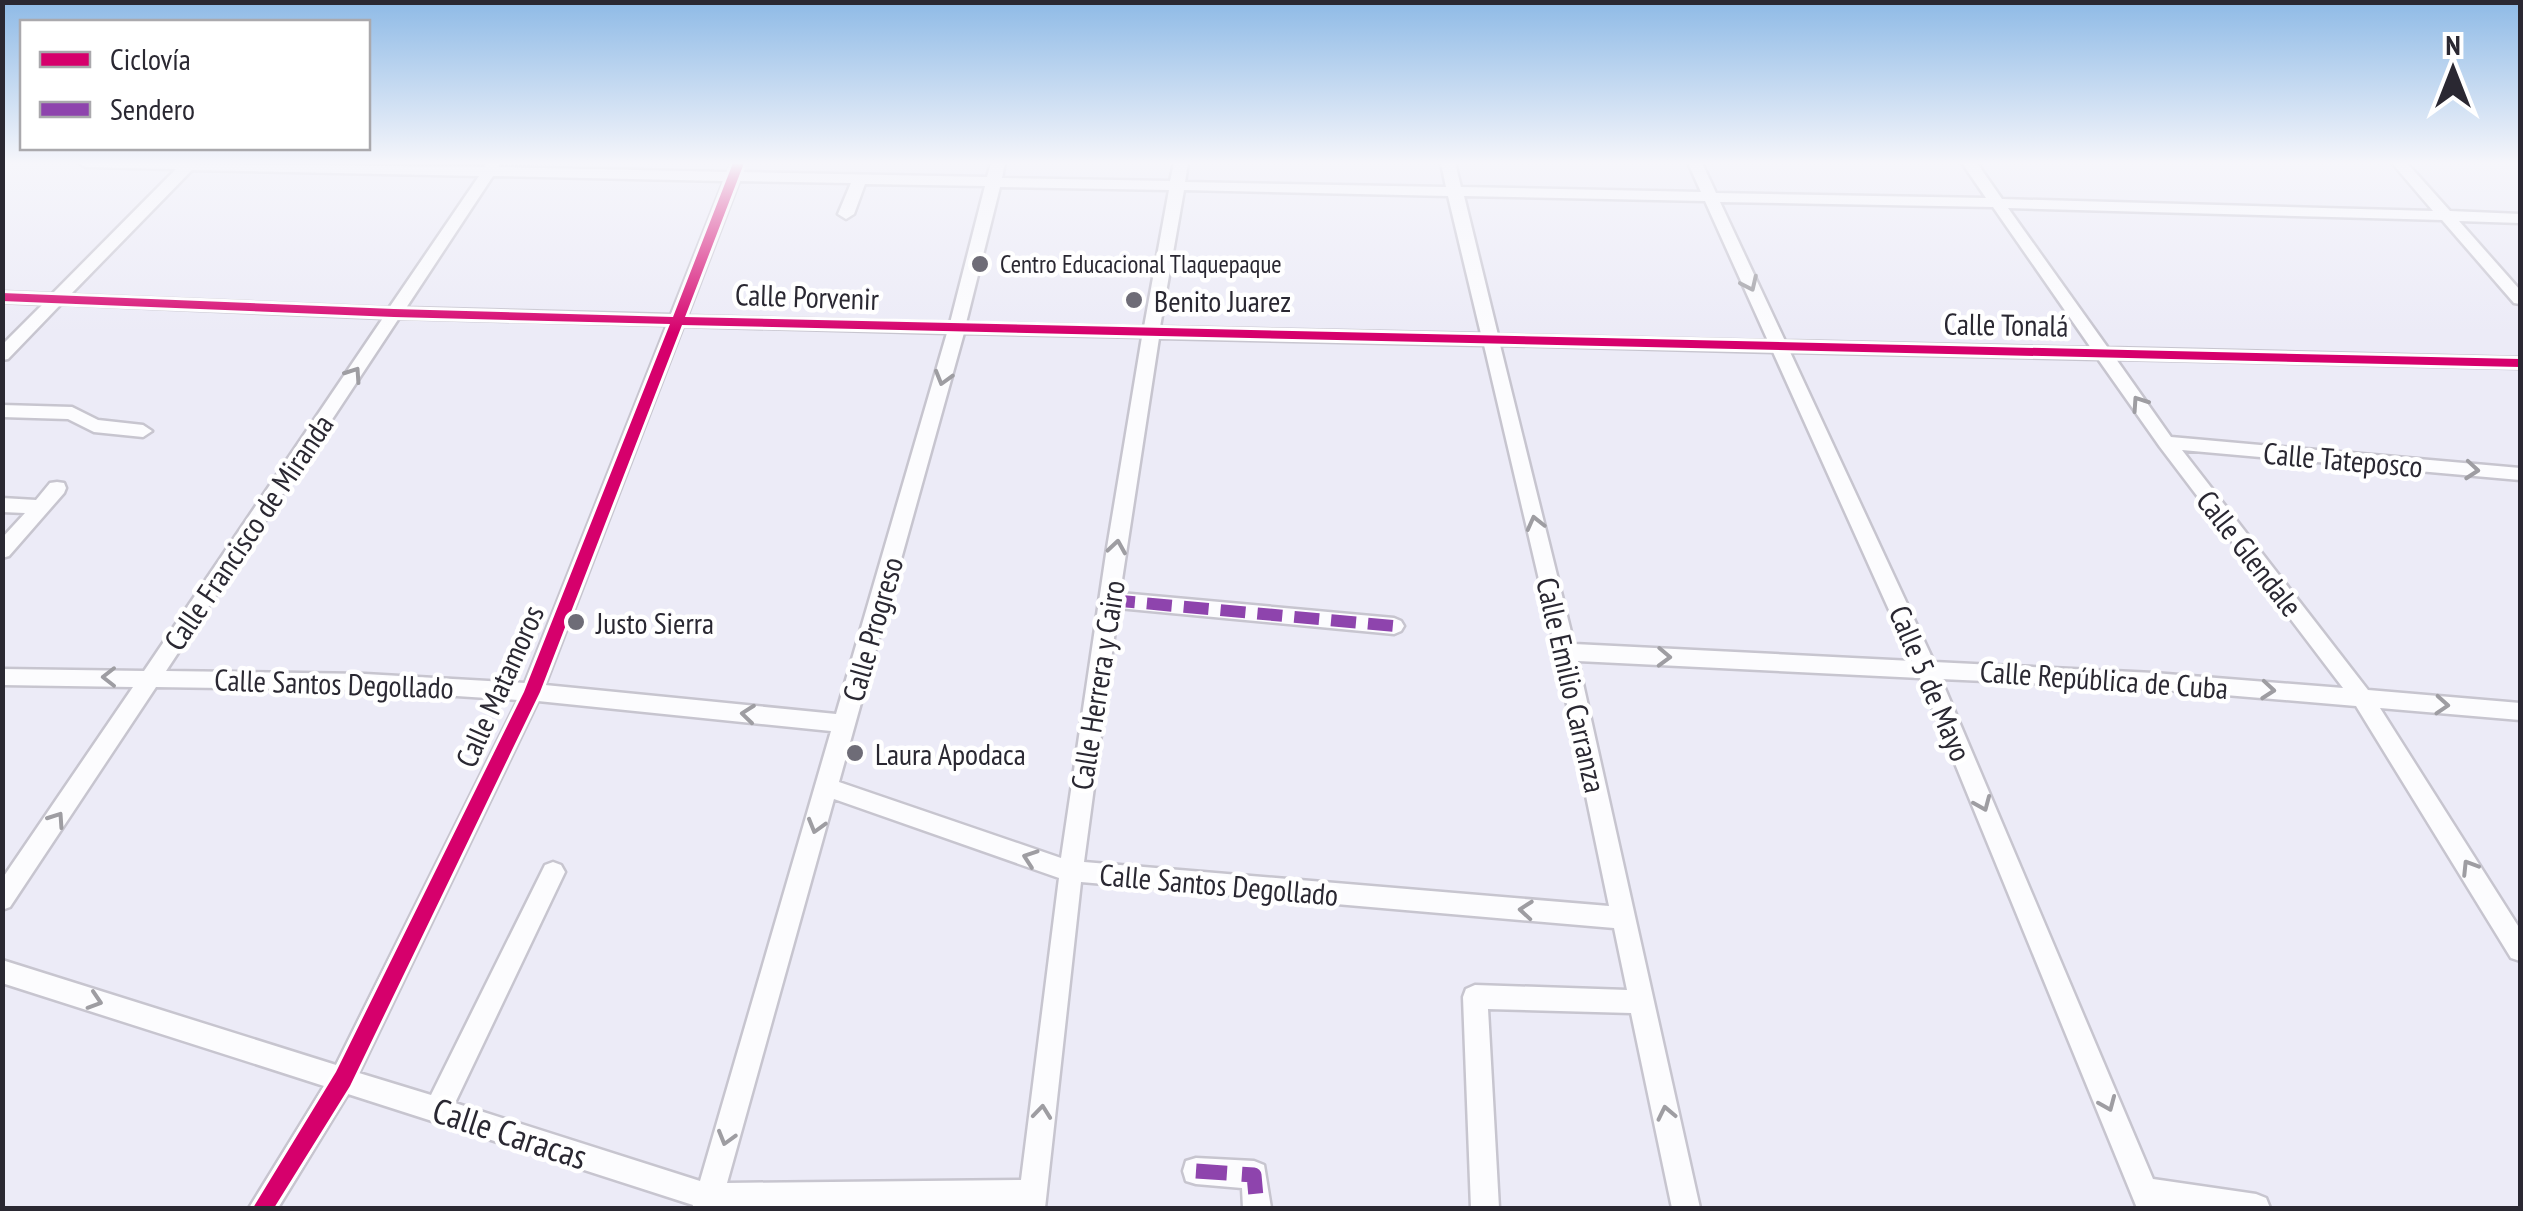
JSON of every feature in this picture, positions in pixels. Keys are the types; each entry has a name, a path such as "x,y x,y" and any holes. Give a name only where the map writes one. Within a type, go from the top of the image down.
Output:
{"street":[{"path":"2,355 135,220"},
{"name":"Calle Francisco de Miranda","path":"2,900 457,220"},
{"name":"Calle Matamoros","path":"263,1208 343,1079 532,692 716,220"},
{"name":"Calle Progreso","path":"708,1203 957,328 984,220"},
{"name":"Calle Herrera y Cairo","path":"1032,1201 1069,871 1150,332 1171,220"},
{"name":"Calle Emilio Carranza","path":"1463,220 1566,652 1686,1208"},
{"name":"Calle 5 de Mayo","path":"1720,220 1926,668 2148,1200"},
{"name":"Calle Glendale","path":"2009,220 2166,443 2362,699 2520,950"},
{"path":"2450,220 2520,299"},
{"name":"Calle Porvenir","path":"2,297 394,313 1491,340"},
{"name":"Calle Tonalá","path":"1491,340 2520,362"},
{"path":"2,411 72,414 94,426 143,430"},
{"name":"Calle Tateposco","path":"2166,443 2520,474"},
{"path":"2,551 57,488"},
{"path":"2,506 42,506"},
{"path":"1110,600 1394,626"},
{"name":"Calle República de Cuba","path":"1566,652 2154,680 2520,711"},
{"name":"Calle Santos Degollado","path":"2,677 151,677 532,692 845,724"},
{"name":"Calle Santos Degollado","path":"827,788 1069,871 1624,918"},
{"path":"438,1110 553,872"},
{"name":"Calle Caracas","path":"2,971 438,1110 708,1203 1032,1201"},
{"path":"1485,1208 1476,997 1488,994 1642,1002"},
{"path":"1196,1171 1254,1175 1257,1208"},
{"path":"2148,1200 2256,1208"}],"marked path":[{"path":"1110,600 1394,626"},
{"path":"1196,1171 1254,1175 1257,1208"}],"cycle path":[{"path":"263,1208 343,1079 532,692 717,220"},
{"path":"2,297 394,313 957,328 2520,363"}],"place":[{"name":"Centro Educacional Tlaquepaque","path":"980,264"},
{"name":"Benito Juarez","path":"1134,300"},
{"name":"Justo Sierra","path":"576,622"},
{"name":"Laura Apodaca","path":"855,753"}]}
